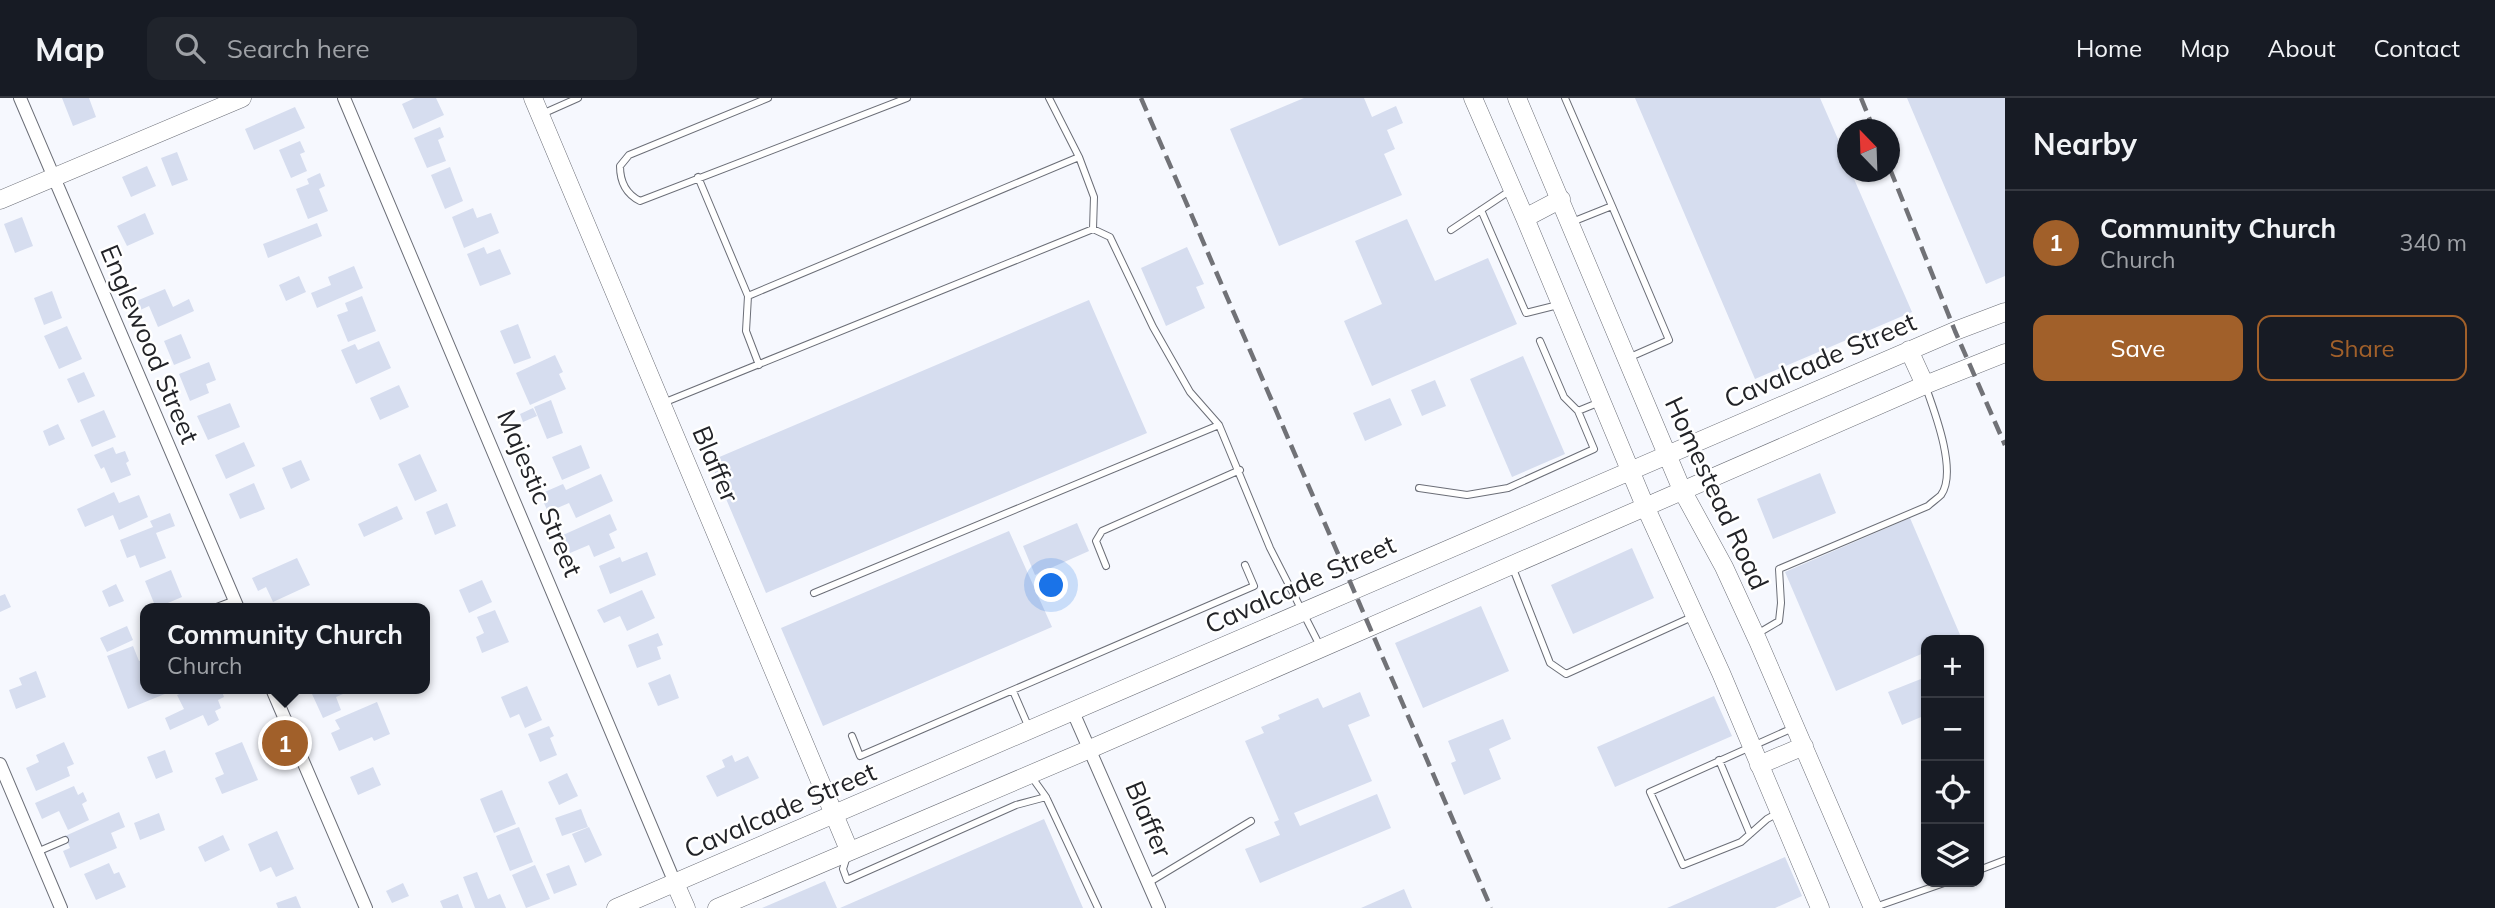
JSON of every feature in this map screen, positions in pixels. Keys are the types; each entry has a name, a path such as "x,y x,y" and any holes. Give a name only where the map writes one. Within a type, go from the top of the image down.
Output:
{"main road":[{"path":"0,200 242,98"},
{"path":"1473,98 1645,506 1820,908"},
{"name":"Homestead Road","path":"1517,98 1682,491 1724,567 1873,908"},
{"name":"Blaffer","path":"536,106 849,850"},
{"path":"1525,218 1560,199"},
{"name":"Cavalcade Street","path":"616,908 835,816 1909,350 2005,312"},
{"path":"1909,350 1925,385"},
{"path":"717,908 1090,749 1925,385 2005,353"},
{"path":"1759,765 1804,746"},
{"name":"Majestic Street","path":"675,883 686,908"}],"street":[{"name":"Englewood Street","path":"20,98 236,603"},
{"name":"Majestic Street","path":"344,98 675,883"},
{"path":"274,694 366,908"},
{"name":"Blaffer","path":"1073,712 1159,908"},
{"path":"0,764 61,908"}],"lane":[{"path":"536,106 578,98"},
{"path":"768,98 629,155 620,166 620,177 631,197 640,201 904,99"},
{"path":"1049,98 1079,157 1094,197 1093,229"},
{"path":"1564,98 1669,340 1627,359"},
{"path":"748,296 1079,157"},
{"path":"698,177 748,296 746,331 758,365"},
{"path":"1451,230 1512,188"},
{"path":"1570,223 1612,206"},
{"path":"1481,210 1526,313 1561,304"},
{"path":"662,403 1093,229 1111,237 1153,327 1190,391 1219,425 1240,470 1270,548 1321,648"},
{"path":"1419,488 1467,495 1508,488 1594,449 1578,411 1564,397 1540,341"},
{"path":"1755,635 1779,621 1779,569 1928,506 1942,493 1946,477 1945,443 1925,385"},
{"path":"1578,411 1602,401"},
{"path":"814,593 1219,425"},
{"path":"1106,566 1096,541 1102,531 1240,470"},
{"path":"852,736 860,756 1013,691 1254,586 1245,565"},
{"path":"1511,565 1550,663 1566,674 1695,616"},
{"path":"1013,691 1030,730"},
{"path":"1780,813 1767,819 1741,842 1684,865 1650,792 1795,727"},
{"path":"1719,760 1750,834"},
{"path":"1030,774 1046,797 1098,908"},
{"path":"849,850 843,869 847,880 1016,804 1046,797"},
{"path":"1148,883 1251,821"},
{"path":"37,852 65,840"},
{"path":"1984,868 2005,860"},
{"path":"1873,908 1933,887"},
{"path":"1901,899 1905,908"}],"building":[{"path":"62,98 89,98 96,117 73,126"},
{"path":"415,98 436,98 444,115 413,129 402,104"},
{"path":"1304,98 1364,98 1372,117 1396,106 1403,123 1387,130 1395,149 1384,154 1402,195 1279,246 1230,129"},
{"path":"1635,98 1820,98 1837,137 1837,182 1855,182 1912,312 1755,379"},
{"path":"1907,98 2005,98 2005,276 1986,284"},
{"path":"295,107 305,128 254,150 245,129"},
{"path":"440,127 444,137 438,140 446,161 427,168 414,138"},
{"path":"300,141 305,152 300,154 307,171 291,178 279,150"},
{"path":"177,152 188,180 172,186 161,158"},
{"path":"147,166 156,186 131,197 122,177"},
{"path":"450,167 463,201 445,209 431,175"},
{"path":"320,173 325,186 319,189 328,211 308,219 296,189 309,184 307,179"},
{"path":"473,208 477,218 491,213 499,233 464,248 452,217"},
{"path":"145,213 154,234 127,246 117,226"},
{"path":"22,217 33,246 15,253 4,224"},
{"path":"1407,219 1435,281 1488,258 1517,324 1372,386 1344,321 1382,304 1355,241"},
{"path":"317,223 322,236 268,258 263,244"},
{"path":"484,247 487,254 500,249 511,274 480,286 467,254"},
{"path":"1187,247 1204,284 1196,287 1205,308 1166,326 1141,268"},
{"path":"354,266 363,288 317,308 311,293 331,285 328,277"},
{"path":"299,276 306,292 286,301 279,285"},
{"path":"165,289 173,307 189,299 194,311 158,327 149,306 138,311 134,302"},
{"path":"52,291 62,318 44,325 34,298"},
{"path":"362,296 376,331 348,342 337,315 348,311 345,303"},
{"path":"1089,300 1147,433 766,593 710,461"},
{"path":"518,324 531,358 514,364 500,331"},
{"path":"67,326 82,359 59,369 44,336"},
{"path":"181,334 191,358 174,365 164,341"},
{"path":"379,341 391,368 356,384 341,350 355,344 358,350"},
{"path":"555,355 563,372 559,374 566,389 530,405 516,373"},
{"path":"1523,356 1565,454 1512,477 1470,379"},
{"path":"209,362 216,380 206,384 209,393 190,401 179,374"},
{"path":"84,372 95,396 78,403 67,379"},
{"path":"1435,380 1446,406 1422,416 1411,390"},
{"path":"399,385 409,407 380,420 370,398"},
{"path":"1390,398 1402,425 1365,441 1353,413"},
{"path":"551,400 563,433 547,439 534,407"},
{"path":"230,403 240,427 208,440 197,416"},
{"path":"533,408 537,416 523,422 520,414"},
{"path":"104,410 116,437 92,447 80,420"},
{"path":"58,424 65,439 49,446 43,431"},
{"path":"244,442 255,466 226,479 215,455"},
{"path":"581,445 590,468 562,480 552,457"},
{"path":"113,447 116,454 125,451 131,475 111,483 104,467 101,469 94,455"},
{"path":"420,454 437,491 415,501 398,464"},
{"path":"301,460 310,480 291,489 282,468"},
{"path":"1820,473 1836,513 1773,539 1757,499"},
{"path":"601,474 613,501 576,518 569,503 548,512 540,494 563,484 566,490"},
{"path":"254,483 265,509 240,519 229,494"},
{"path":"114,492 119,503 139,495 148,517 119,530 113,515 85,527 77,509"},
{"path":"447,503 456,526 435,535 426,512"},
{"path":"397,506 403,519 364,537 358,524"},
{"path":"170,513 175,526 156,533 166,558 140,568 135,555 127,558 120,540 153,527 150,521"},
{"path":"610,514 617,530 609,534 615,548 594,557 589,545 570,553 563,535"},
{"path":"1910,518 1960,635 1921,635 1921,654 1836,691 1785,572"},
{"path":"1077,523 1089,551 1035,575 1023,546"},
{"path":"1009,531 1052,627 823,726 781,628"},
{"path":"1632,548 1654,598 1573,634 1551,585"},
{"path":"647,552 656,575 610,594 599,566 620,557 622,562"},
{"path":"297,558 310,585 273,602 266,587 258,591 252,578"},
{"path":"171,570 182,597 168,603 154,603 145,581"},
{"path":"482,580 492,602 469,613 459,590"},
{"path":"116,584 124,601 109,607 102,591"},
{"path":"642,590 655,618 627,631 620,616 604,623 597,610"},
{"path":"5,594 11,607 0,612 0,596"},
{"path":"1481,606 1509,671 1423,708 1395,643"},
{"path":"495,610 509,642 482,653 476,637 484,633 477,617"},
{"path":"127,626 133,640 107,652 100,638"},
{"path":"658,633 663,645 657,647 661,659 637,668 628,645"},
{"path":"133,646 140,661 140,694 165,694 128,709 107,656"},
{"path":"36,671 46,697 16,709 9,690 22,685 19,678"},
{"path":"670,674 679,698 658,706 648,683"},
{"path":"1921,679 1921,717 1902,725 1888,692"},
{"path":"527,686 542,720 525,728 519,714 510,718 501,697"},
{"path":"1360,692 1370,716 1348,725 1372,781 1294,813 1300,826 1377,794 1391,828 1260,883 1245,849 1280,835 1274,822 1279,820 1245,741 1264,733 1261,727 1280,719 1278,715 1318,698 1323,708"},
{"path":"223,694 224,697 218,700 221,708 215,711 219,720 208,726 203,715 170,730 165,718 184,709 177,695"},
{"path":"312,694 343,694 336,697 341,710 323,718"},
{"path":"1714,696 1732,736 1615,787 1597,747"},
{"path":"377,702 390,734 374,741 372,737 339,751 331,733 340,729 335,720"},
{"path":"1503,719 1511,739 1489,749 1501,779 1464,795 1451,763 1456,761 1448,741"},
{"path":"549,726 554,736 550,738 557,755 540,762 528,734"},
{"path":"64,742 74,764 67,767 70,776 36,791 26,768 39,762 36,755"},
{"path":"242,742 258,780 222,794 215,778 224,774 215,753"},
{"path":"165,750 173,772 156,779 147,757"},
{"path":"732,755 735,762 748,756 759,778 717,797 706,776 725,767 722,760"},
{"path":"373,767 381,785 358,795 350,777"},
{"path":"567,773 578,796 559,805 548,782"},
{"path":"74,786 78,795 83,792 87,801 82,804 89,820 68,830 59,811 42,819 35,803"},
{"path":"502,790 516,824 494,833 480,799"},
{"path":"581,809 588,827 562,836 555,818"},
{"path":"119,812 125,827 111,833 117,848 70,868 63,851 70,848 65,836"},
{"path":"159,813 165,830 140,840 134,823"},
{"path":"1044,819 1083,908 840,908"},
{"path":"519,827 533,862 510,871 496,836"},
{"path":"589,827 602,855 585,863 572,834"},
{"path":"277,831 294,869 276,877 271,867 260,872 248,844"},
{"path":"223,835 230,850 205,862 198,847"},
{"path":"1785,857 1802,896 1775,908 1667,908"},
{"path":"109,863 114,874 119,872 126,887 96,900 84,874"},
{"path":"535,865 550,899 526,908 512,875"},
{"path":"569,865 577,885 554,894 546,874"},
{"path":"477,872 488,899 500,894 506,908 475,908 463,877"},
{"path":"825,881 837,908 762,908"},
{"path":"403,883 409,896 392,903 386,891"},
{"path":"1404,889 1412,908 1361,908"},
{"path":"458,894 463,908 443,908 440,901"},
{"path":"296,896 301,908 278,908 276,903"}],"railway":[{"path":"1141,98 1491,908"},
{"path":"1861,98 1870,119"},
{"path":"1895,182 1955,331 2005,445"}],"place":[{"name":"Community Church","path":"285,743"}]}
